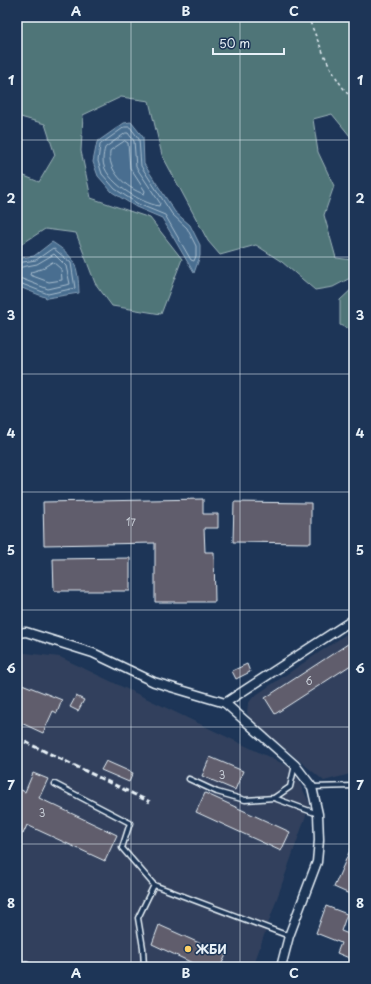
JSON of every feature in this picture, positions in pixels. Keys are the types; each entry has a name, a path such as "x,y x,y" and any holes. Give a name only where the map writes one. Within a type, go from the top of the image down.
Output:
{"street":[{"path":"225,703 354,619"},
{"path":"17,633 26,632 93,653 154,682 225,703 295,765 312,787 318,814 319,840 317,862 289,936 280,965"}],"lane":[{"path":"274,798 290,787 295,765"},
{"path":"189,779 217,792 245,800 274,798 318,814"},
{"path":"55,784 130,824 122,848 154,885 289,936"},
{"path":"312,787 354,786"},
{"path":"144,967 143,948 138,918 154,885"},
{"path":"17,961 33,967"}],"path":[{"path":"308,17 323,52 345,91 354,101"}],"shaded area":[{"path":"354,629 354,773 324,781 253,722 247,713 248,704 253,697"},
{"path":"17,652 60,657 292,768 310,804 253,967 17,967"}],"green space":[{"path":"17,17 354,17 354,144 350,136 332,114 313,119 318,152 334,186 324,215 336,258 354,260 354,276 333,287 315,290 282,262 256,245 220,255 208,241 162,155 149,101 121,97 83,115 81,151 91,198 150,218 182,259 161,314 112,306 95,283 76,233 45,229 17,247 17,173 39,182 55,155 45,124 17,116"},
{"path":"354,287 354,332 340,325 340,300"}],"water":[{"path":"131,122 143,137 144,164 175,212 190,225 200,245 200,256 194,273 162,218 136,207 112,192 98,176 93,162 97,142 124,123"},
{"path":"52,242 66,252 74,263 78,276 79,293 47,298 17,286 17,259 34,256"}],"building":[{"path":"203,499 203,514 218,514 218,528 204,528 205,552 214,552 215,602 155,602 155,543 44,545 43,502"},
{"path":"234,502 311,503 311,543 233,542"},
{"path":"130,558 130,591 54,591 53,559"},
{"path":"354,640 354,663 275,714 265,698"},
{"path":"247,664 250,672 236,679 232,671"},
{"path":"17,682 62,700 57,713 53,711 43,733 17,721"},
{"path":"76,696 84,700 78,711 70,707"},
{"path":"210,757 243,771 235,790 202,776"},
{"path":"106,761 133,773 129,782 101,770"},
{"path":"33,773 48,779 39,798 117,835 105,861 27,825 23,834 17,831 17,788 25,792"},
{"path":"205,793 290,832 281,851 196,812"},
{"path":"354,841 354,896 334,887"},
{"path":"326,906 347,914 341,931 354,936 354,960 337,953 341,943 316,933"},
{"name":"ЖБИ","path":"159,925 226,955 220,967 201,967 152,944"}],"railway":[{"path":"17,738 150,802"}],"place":[{"name":"ЖБИ","path":"188,949"}]}
